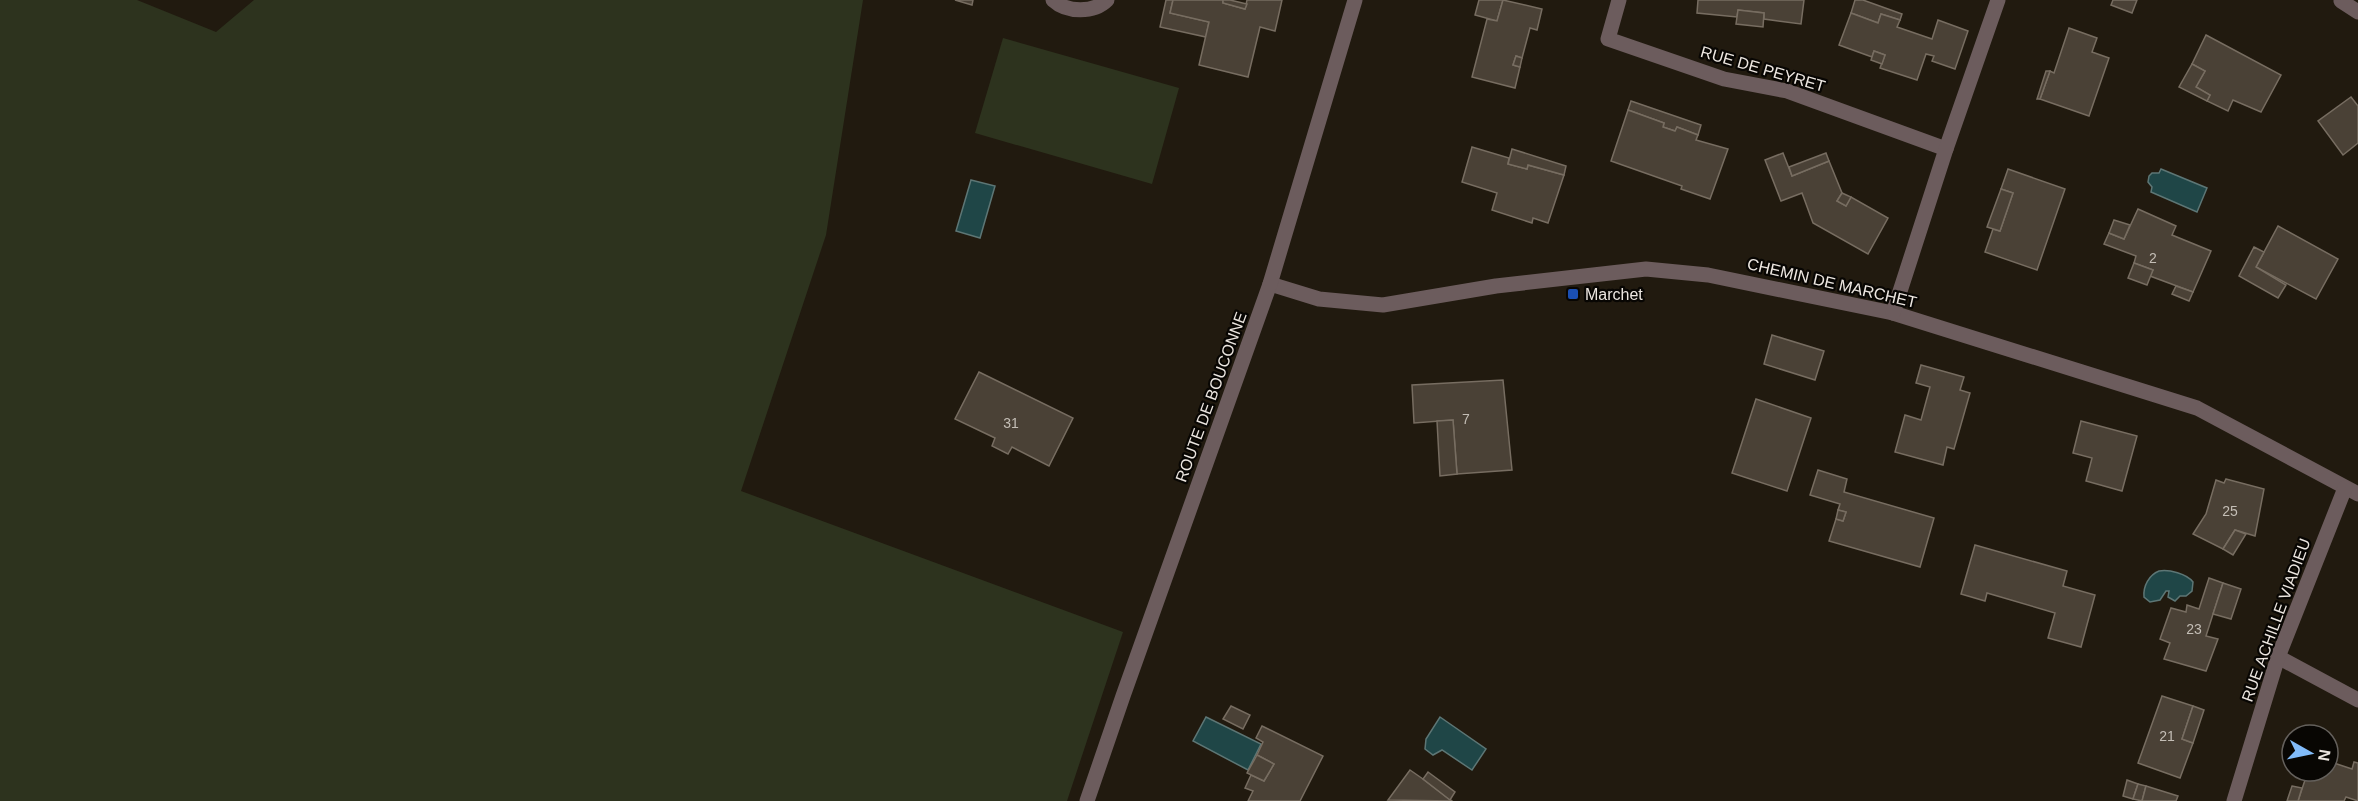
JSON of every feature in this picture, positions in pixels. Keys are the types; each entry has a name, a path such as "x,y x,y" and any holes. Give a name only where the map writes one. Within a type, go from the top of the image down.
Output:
{"street":[{"path":"1053,0 1058,5 1080,11 1102,5 1107,0"},
{"name":"ROUTE DE BOUCONNE","path":"1087,801 1270,284 1355,0"},
{"name":"RUE DE PEYRET","path":"1619,0 1608,39 1724,79 1787,92 1946,149"},
{"path":"1893,313 1946,149 1998,0"},
{"path":"2341,2 2358,12"},
{"name":"CHEMIN DE MARCHET","path":"1270,284 1319,299 1383,305 1496,286 1646,269 1708,275 1893,313 2197,408 2352,491"},
{"name":"RUE ACHILLE VIADIEU","path":"2234,801 2278,657 2352,491"},
{"path":"2278,657 2358,700"}],"green space":[{"path":"0,0 137,0 216,32 254,0 863,0 826,235 741,491 1123,632 1067,801 0,801"},
{"path":"1003,38 1179,88 1152,184 975,133"}],"water":[{"path":"2161,169 2207,188 2197,212 2151,192 2149,176 2152,173 2159,173"},
{"path":"971,180 995,186 980,238 956,231"},
{"path":"2159,571 2173,571 2187,577 2193,582 2192,591 2175,601 2168,597 2169,591 2166,591 2160,600 2150,602 2144,597 2147,581"},
{"path":"1206,717 1261,744 1248,770 1193,741"},
{"path":"1440,717 1486,749 1472,770 1442,750 1433,755 1425,749 1426,739"}],"building":[{"path":"955,0 973,0 972,5"},
{"path":"1166,0 1173,0 1170,13 1209,22 1206,37 1160,27"},
{"path":"1173,0 1223,0 1223,3 1245,9 1247,0 1282,0 1275,31 1260,27 1248,77 1199,65 1209,22 1170,13"},
{"path":"1223,0 1247,4 1245,9 1223,3"},
{"path":"1479,0 1503,0 1497,21 1475,15"},
{"path":"1503,0 1542,9 1537,30 1530,28 1522,58 1516,56 1513,65 1520,67 1515,88 1472,77 1487,19 1497,21"},
{"path":"1698,0 1804,0 1801,24 1764,19 1764,13 1738,10 1737,17 1697,13"},
{"path":"1855,0 1863,0 1902,14 1900,20 1881,14 1878,23 1851,13"},
{"path":"2113,0 2137,0 2132,13 2111,5"},
{"path":"1738,10 1764,13 1763,27 1736,24"},
{"path":"1851,13 1878,23 1881,14 1900,20 1897,27 1932,39 1938,20 1968,31 1955,69 1932,61 1934,56 1926,54 1917,80 1880,68 1885,55 1874,51 1872,57 1839,45"},
{"path":"2069,28 2097,38 2092,52 2109,58 2089,116 2040,99 2050,71 2054,73"},
{"path":"2206,35 2281,75 2261,112 2233,100 2228,111 2207,101 2210,95 2196,87 2205,71 2192,64"},
{"path":"1874,51 1885,55 1882,64 1871,60"},
{"path":"1516,56 1522,58 1520,67 1513,65"},
{"path":"2192,64 2205,71 2196,87 2210,95 2207,101 2179,87"},
{"path":"2046,71 2050,71 2040,99 2037,99"},
{"path":"2351,97 2358,106 2358,143 2343,155 2318,121"},
{"path":"1631,101 1701,125 1698,135 1677,127 1675,131 1663,127 1664,123 1628,110"},
{"path":"1628,110 1664,123 1663,127 1675,131 1677,127 1698,135 1696,140 1728,149 1710,199 1681,189 1682,186 1611,161"},
{"path":"1472,147 1509,158 1508,164 1527,169 1528,165 1564,175 1548,223 1533,218 1532,223 1492,210 1497,193 1462,182"},
{"path":"1512,149 1566,166 1564,175 1528,165 1527,169 1508,164"},
{"path":"1783,153 1792,176 1829,161 1842,193 1837,201 1846,206 1851,197 1888,218 1868,254 1813,223 1802,193 1781,201 1765,160"},
{"path":"1826,153 1829,161 1792,176 1789,167"},
{"path":"2008,169 2065,189 2037,270 1985,252 1993,229 2000,231 2013,193 2001,189"},
{"path":"2001,189 2013,193 2000,231 1987,227"},
{"path":"1842,193 1851,197 1846,206 1837,201"},
{"path":"2138,209 2176,226 2172,235 2211,251 2193,292 2150,276 2153,270 2134,263 2136,256 2104,244 2109,233 2124,239"},
{"path":"2114,220 2130,225 2124,239 2109,233"},
{"path":"2278,226 2338,259 2316,299 2256,267"},
{"path":"2254,247 2264,252 2256,267 2286,285 2278,298 2239,276"},
{"path":"2134,263 2153,270 2147,285 2128,278"},
{"path":"2176,286 2193,292 2189,301 2172,294"},
{"path":"1772,335 1824,351 1815,380 1764,364"},
{"path":"1921,365 1964,377 1960,390 1970,393 1954,449 1947,447 1943,465 1895,452 1905,415 1921,420 1930,387 1916,383"},
{"path":"979,372 1073,418 1049,466 1012,447 1008,454 992,446 995,438 955,419"},
{"path":"1503,380 1512,470 1457,474 1453,420 1414,423 1412,385"},
{"path":"1756,399 1811,418 1787,491 1732,473"},
{"path":"1453,420 1457,474 1440,476 1437,421"},
{"path":"2081,421 2137,436 2122,491 2086,481 2092,458 2073,453"},
{"path":"1818,470 1847,479 1844,492 1934,518 1920,567 1829,541 1836,519 1843,521 1846,512 1838,510 1840,504 1810,495"},
{"path":"2226,479 2264,489 2255,536 2235,530 2223,549 2193,534 2206,514 2216,480 2224,483"},
{"path":"1838,510 1846,512 1843,521 1836,519"},
{"path":"2235,530 2246,534 2233,555 2223,549"},
{"path":"1975,545 2067,571 2063,586 2095,595 2081,647 2048,638 2055,613 1987,593 1985,601 1961,594"},
{"path":"2209,578 2223,583 2206,636 2218,639 2206,671 2164,659 2170,643 2160,639 2171,608 2186,612 2187,605 2199,609"},
{"path":"2223,583 2241,589 2231,619 2213,614"},
{"path":"2162,696 2193,706 2182,739 2193,743 2180,778 2138,763"},
{"path":"1231,706 1250,715 1243,729 1223,719"},
{"path":"2193,706 2204,710 2193,743 2182,739"},
{"path":"1262,726 1323,756 1300,801 1248,801 1253,791 1245,788 1251,775 1264,781 1274,764 1257,755 1263,742 1256,738"},
{"path":"1257,755 1274,764 1264,781 1247,773"},
{"path":"2354,762 2358,763 2358,801 2346,797 2344,801 2298,801 2304,783 2340,783 2340,765 2352,769"},
{"path":"1410,770 1423,779 1452,801 1388,800"},
{"path":"1428,772 1455,792 1450,800 1423,779"},
{"path":"2127,780 2138,784 2133,799 2123,796"},
{"path":"2138,784 2146,786 2142,801 2133,799"},
{"path":"2146,786 2178,796 2176,801 2142,801"},
{"path":"2292,786 2302,788 2298,801 2287,801"}],"place":[{"name":"Marchet","path":"1573,294"}]}
